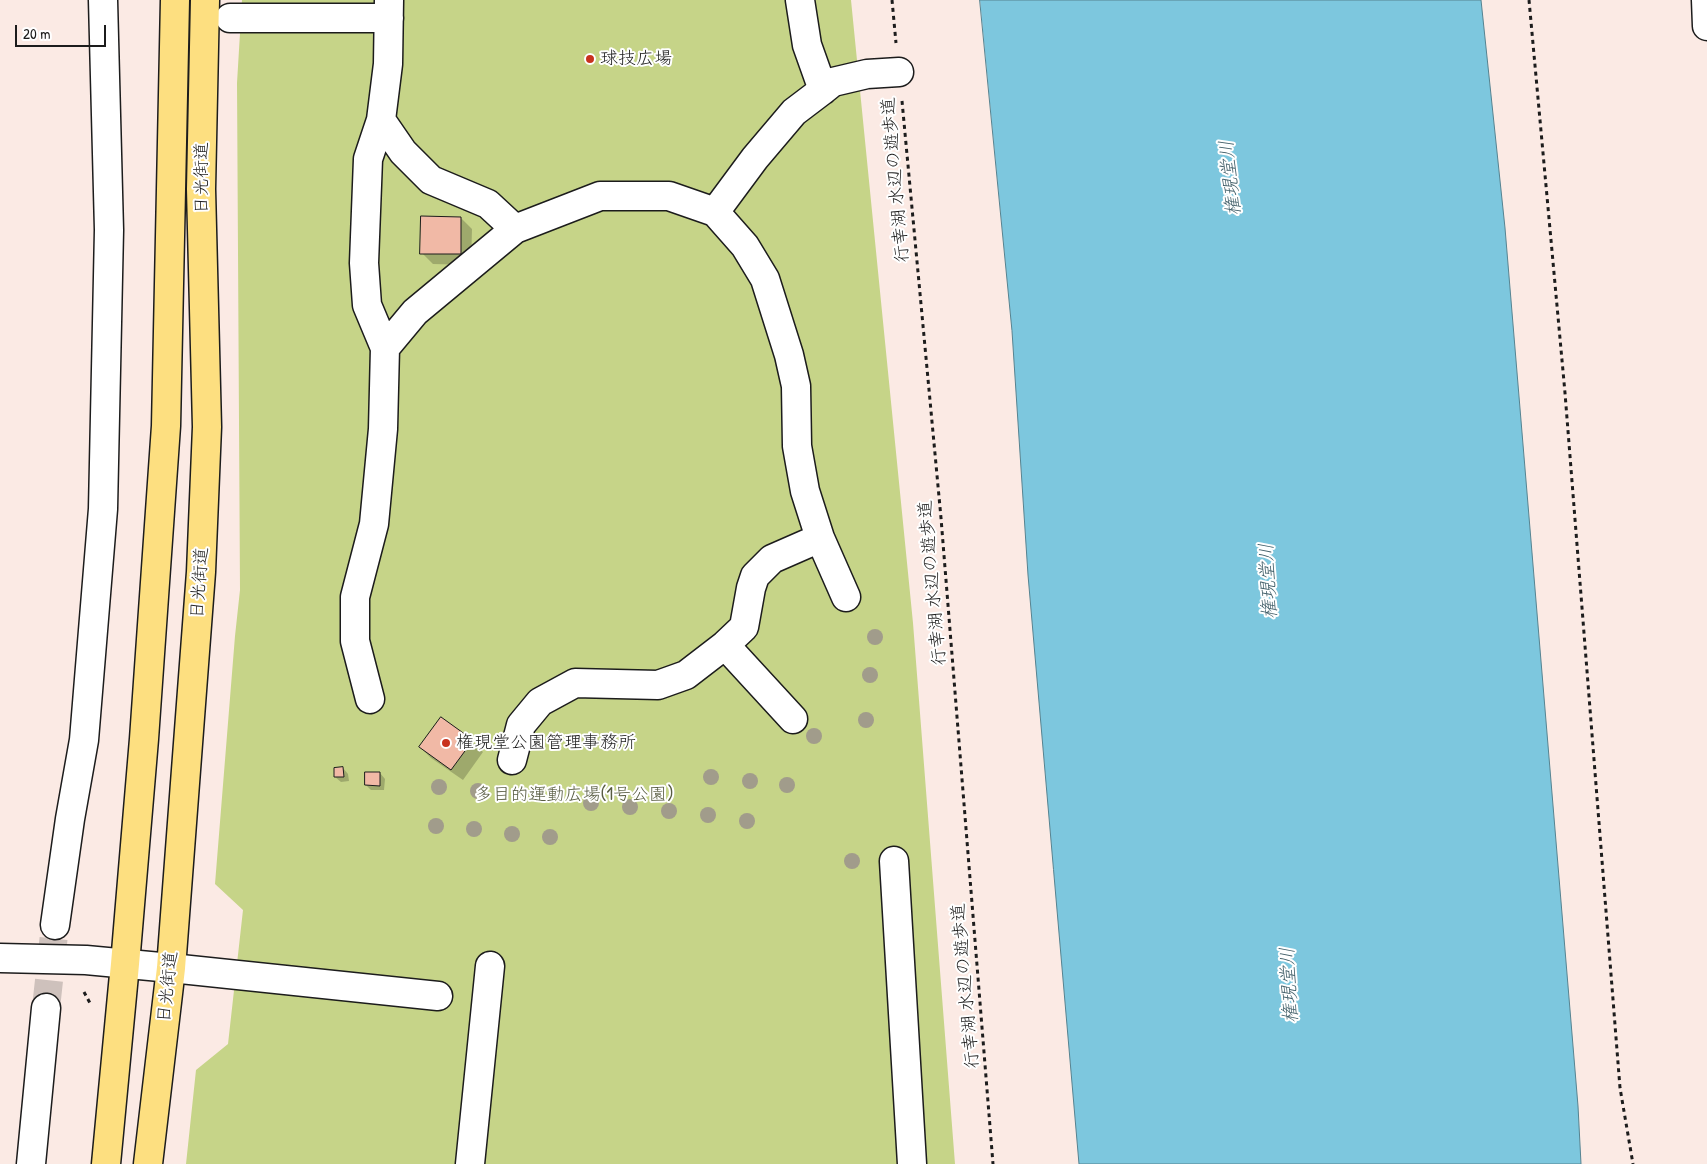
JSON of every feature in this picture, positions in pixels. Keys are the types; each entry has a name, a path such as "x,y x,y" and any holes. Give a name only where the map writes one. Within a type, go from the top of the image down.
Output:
{"highway":[{"name":"日光街道","path":"106,1164 144,739 166,426 175,0"},
{"name":"日光街道","path":"148,1164 171,968 202,572 207,427 202,189 205,0"}],"street":[{"path":"55,926 70,819 84,740 103,509 109,230 103,0"},
{"path":"800,0 807,45 823,90"},
{"path":"1706,0 1707,26"},
{"path":"230,18 389,9 388,64 381,120 368,159 364,263 367,305 385,348 383,429 374,524 355,597 355,641 370,699"},
{"path":"715,212 755,158 794,112 832,82 867,74 899,72"},
{"path":"381,120 403,152 431,180 488,204 515,229"},
{"path":"385,348 416,312 515,229 600,196 669,196 715,212 745,246 765,279 789,355 796,386 797,446 805,490 820,538 846,597"},
{"path":"512,760 521,726 540,702 575,683 658,685 686,675 725,646 744,627 755,576 772,559 820,538"},
{"path":"725,646 793,719"},
{"path":"894,861 912,1164"},
{"path":"0,958 86,960 438,996"},
{"path":"470,1164 490,966"},
{"path":"31,1164 46,1008"}],"path":[{"name":"行幸湖 水辺の遊歩道","path":"892,0 941,518 993,1164"},
{"path":"1529,0 1566,403 1618,1068 1633,1164"}],"green space":[{"name":"多目的運動広場(1号公園)","path":"242,0 851,0 913,623 955,1164 186,1164 196,1070 228,1044 243,910 215,884 240,590 237,83"}],"water":[{"name":"権現堂川","path":"980,0 1481,0 1505,228 1578,1106 1581,1164 1079,1164 1028,575 1012,331"}],"building":[{"path":"421,216 461,217 461,254 420,254"},
{"name":"権現堂公園管理事務所","path":"441,717 473,740 451,770 419,747"},
{"path":"343,767 344,777 334,777 334,768"},
{"path":"365,772 380,772 380,786 365,785"}],"tunnel":[{"path":"46,1008 55,925"}],"place":[{"name":"球技広場","path":"590,59"},
{"name":"権現堂公園管理事務所","path":"446,743"}]}
